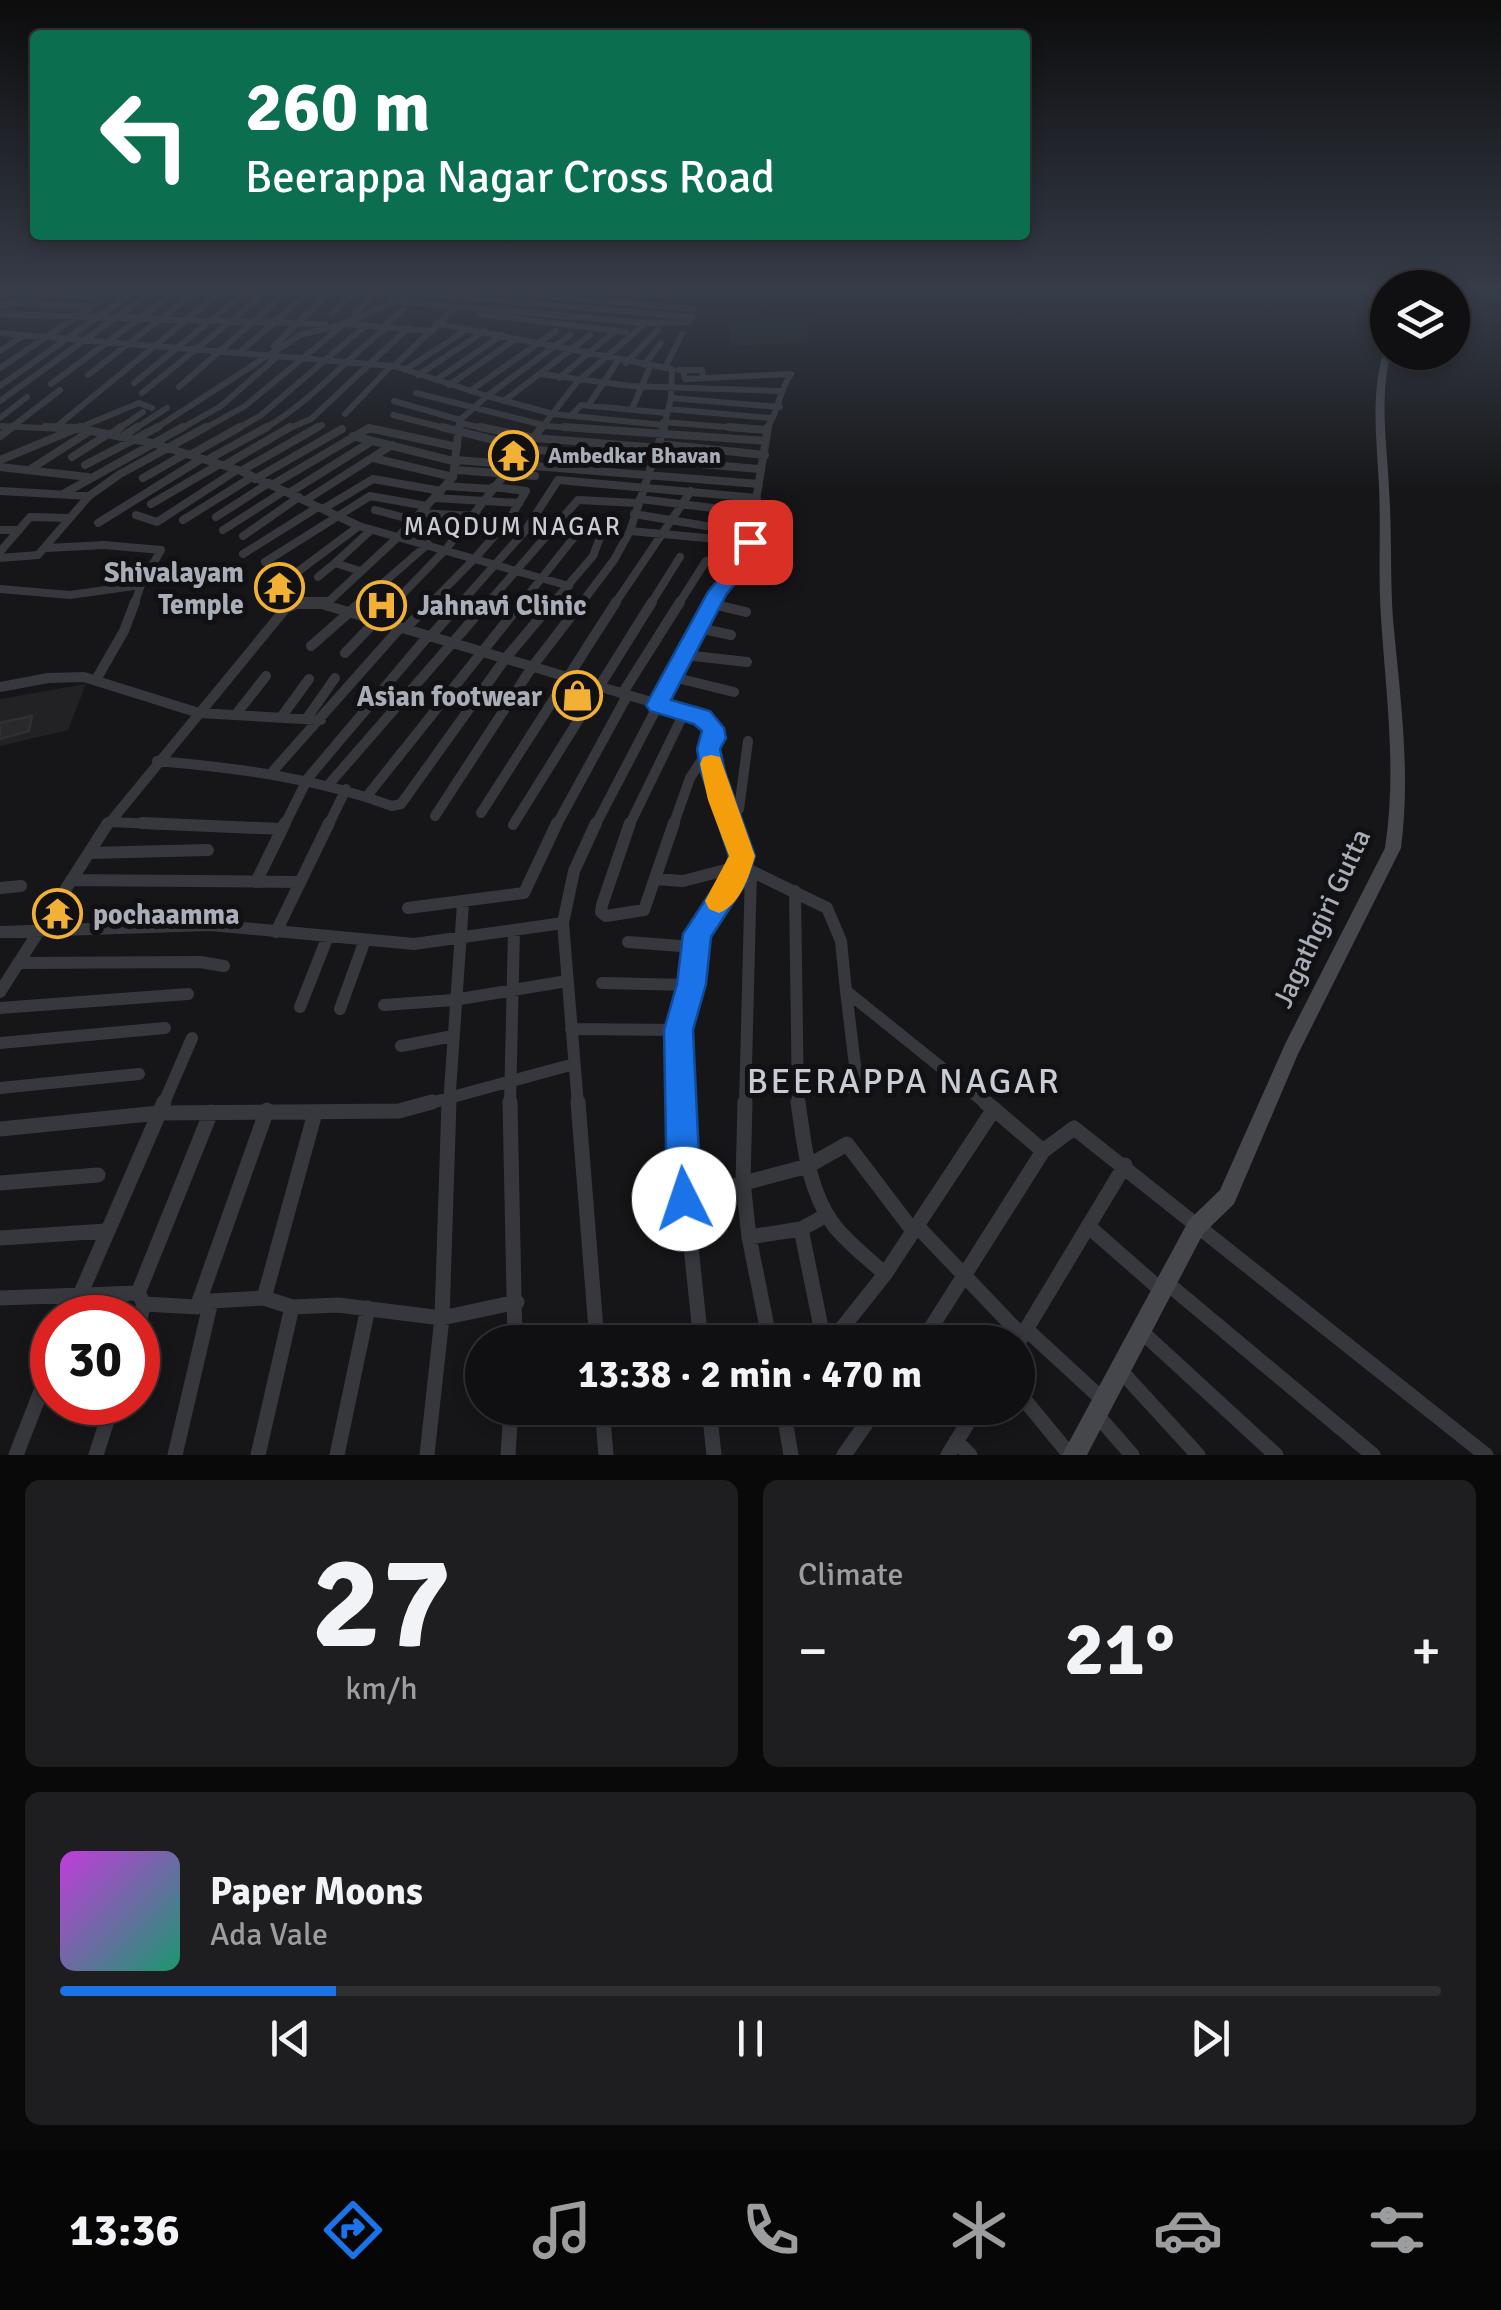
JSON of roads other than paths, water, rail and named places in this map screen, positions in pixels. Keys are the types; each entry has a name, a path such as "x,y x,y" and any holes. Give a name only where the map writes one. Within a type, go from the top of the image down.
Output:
{"street":[{"path":"0,386 40,358"},
{"path":"0,402 63,358"},
{"path":"51,384 86,358"},
{"path":"88,375 111,358"},
{"path":"56,428 137,358"},
{"path":"134,383 164,358"},
{"path":"142,393 186,358"},
{"path":"179,388 216,358"},
{"path":"85,466 183,413 263,358"},
{"path":"63,494 221,406 265,358"},
{"path":"0,555 38,555 89,496 120,474 245,406 302,358 393,366 554,414 766,441"},
{"path":"144,478 260,416 324,358"},
{"path":"98,523 296,411 348,358"},
{"path":"151,504 302,420 311,419 374,358"},
{"path":"346,414 402,358"},
{"path":"405,370 423,358"},
{"path":"418,375 444,358"},
{"path":"436,380 468,358"},
{"path":"449,385 490,358"},
{"path":"470,391 517,358"},
{"path":"325,605 441,492 456,467 458,425 471,408 540,358"},
{"path":"504,401 561,358"},
{"path":"558,378 582,358"},
{"path":"345,652 447,548 577,382 602,358 683,370 684,378 791,374 780,391 780,407 766,430 765,455 759,469 744,560 712,604 587,839 574,871 562,923 596,1325"},
{"path":"588,406 598,386 627,358"},
{"path":"632,409 652,358"},
{"path":"435,816 532,668 614,560 630,531 663,428 672,358"},
{"name":"Jagathgiri Gutta","path":"1072,1455 1196,1227 1227,1197 1292,1048 1392,848 1397,826 1398,696 1388,622 1379,437 1381,370"},
{"path":"540,374 598,386 780,407"},
{"path":"613,408 622,388"},
{"path":"670,394 714,388 780,391"},
{"path":"0,436 60,390"},
{"path":"416,392 546,426 766,430"},
{"path":"0,418 27,397"},
{"path":"394,402 506,443"},
{"path":"1,462 139,403 152,408"},
{"path":"571,416 579,406 632,409 663,428 765,455"},
{"path":"123,436 167,408"},
{"path":"72,457 143,412"},
{"path":"394,416 535,438 771,418"},
{"path":"136,515 157,522 239,470 322,425"},
{"path":"0,426 76,428 152,443 239,470 360,526 569,586"},
{"path":"216,518 374,428 458,447"},
{"path":"183,520 342,429"},
{"path":"28,470 91,431"},
{"path":"354,436 456,467 512,462 759,484"},
{"path":"223,530 372,441"},
{"path":"243,536 392,445"},
{"path":"526,449 759,469"},
{"path":"373,458 535,476"},
{"path":"1,462 88,478"},
{"path":"243,554 373,479 518,503"},
{"path":"256,882 308,778 526,530 555,482 644,486 756,498"},
{"path":"330,784 519,571 578,500 586,482"},
{"path":"273,771 402,628 497,534 525,489 441,492"},
{"path":"481,813 691,491"},
{"path":"0,492 89,496"},
{"path":"265,562 374,495 420,513"},
{"path":"578,500 639,501 754,513"},
{"path":"375,510 510,518"},
{"path":"634,514 706,526 752,526"},
{"path":"0,555 30,517 68,518"},
{"path":"158,760 273,771 330,784 392,806 408,800 505,659 593,556 606,522"},
{"path":"368,796 584,525"},
{"path":"296,573 360,526"},
{"path":"0,530 19,530"},
{"path":"318,577 372,530"},
{"path":"462,530 497,534"},
{"path":"630,531 661,537 750,542"},
{"path":"311,646 428,544"},
{"path":"47,548 104,545 160,550 141,585 124,631 97,678"},
{"path":"513,824 680,557"},
{"path":"408,908 463,904 524,893 624,695 706,561 744,560"},
{"path":"335,563 360,572"},
{"path":"0,589 70,595 141,585"},
{"path":"0,992 109,822 286,608 303,602 325,605 658,705 684,713 709,722 715,738 690,778 644,910 638,914 606,916 600,912 630,824 684,713"},
{"path":"712,604 746,612"},
{"path":"699,628 731,635"},
{"path":"684,655 747,662"},
{"path":"0,687 56,676 97,678 199,713 320,720"},
{"path":"238,713 266,676"},
{"path":"673,677 734,692"},
{"path":"306,718 334,678"},
{"path":"282,716 309,679"},
{"path":"729,822 739,809 748,741"},
{"path":"709,749 746,868 743,1182 749,1237 767,1325"},
{"path":"276,932 346,789"},
{"path":"109,822 282,829"},
{"path":"88,853 208,850"},
{"path":"655,880 683,880 746,868 827,908 841,942 856,1082 850,1087 798,1092"},
{"path":"699,1325 684,1199 678,1030 702,923 746,868"},
{"path":"71,880 300,882"},
{"path":"0,888 21,886"},
{"path":"795,891 798,1092 808,1166 826,1216 885,1274"},
{"path":"427,1455 442,1318 448,1100 463,904"},
{"path":"0,932 210,926 414,944 562,923"},
{"path":"514,931 510,1083 516,1325"},
{"path":"300,1007 328,936"},
{"path":"340,1008 364,940"},
{"path":"628,942 694,947"},
{"path":"18,963 200,962 224,966"},
{"path":"384,1004 454,1000 567,981"},
{"path":"602,983 691,984"},
{"path":"846,991 1043,1151"},
{"path":"0,1008 188,994"},
{"path":"0,1042 166,1028"},
{"path":"571,1029 678,1030"},
{"path":"401,1046 453,1036"},
{"path":"80,1294 192,1038"},
{"path":"0,1129 159,1113 398,1111 574,1064"},
{"path":"0,1088 139,1074"},
{"path":"842,1325 885,1274 994,1109"},
{"path":"175,1455 204,1304 267,1110"},
{"path":"142,1295 211,1112"},
{"path":"264,1298 315,1113"},
{"path":"934,1325 1043,1151 1074,1128 1486,1455"},
{"path":"684,1199 808,1166 840,1145 853,1147 915,1228 1012,1325"},
{"path":"1029,1325 1124,1165"},
{"path":"0,1183 98,1175"},
{"path":"749,1237 801,1230 826,1216"},
{"path":"1088,1226 1373,1455"},
{"path":"801,1230 824,1325"},
{"path":"0,1238 106,1231"},
{"path":"0,1298 95,1295"},
{"path":"160,1300 204,1304 264,1298 292,1307 368,1308 442,1318 518,1302"},
{"path":"258,1455 292,1307"},
{"path":"337,1455 368,1308"},
{"path":"1141,1332 1276,1455"},
{"path":"1035,1348 1100,1408 1132,1455"},
{"path":"1120,1370 1198,1455"},
{"path":"1035,1412 1072,1455"},
{"path":"16,1455 30,1419"},
{"path":"96,1455 106,1425"},
{"path":"508,1455 510,1425"},
{"path":"603,1425 606,1455"},
{"path":"711,1425 714,1455"},
{"path":"786,1425 791,1455"},
{"path":"844,1455 865,1425"},
{"path":"958,1450 969,1425"}],"place":[{"name":"Ambedkar Bhavan","path":"513,455"},
{"name":"Shivalayam Temple","path":"279,588"},
{"name":"Jahnavi Clinic","path":"382,605"},
{"name":"Asian footwear","path":"577,696"},
{"name":"pochaamma","path":"58,914"}],"district":[{"name":"MAQDUM NAGAR","path":"513,526"},
{"name":"BEERAPPA NAGAR","path":"904,1081"}]}
